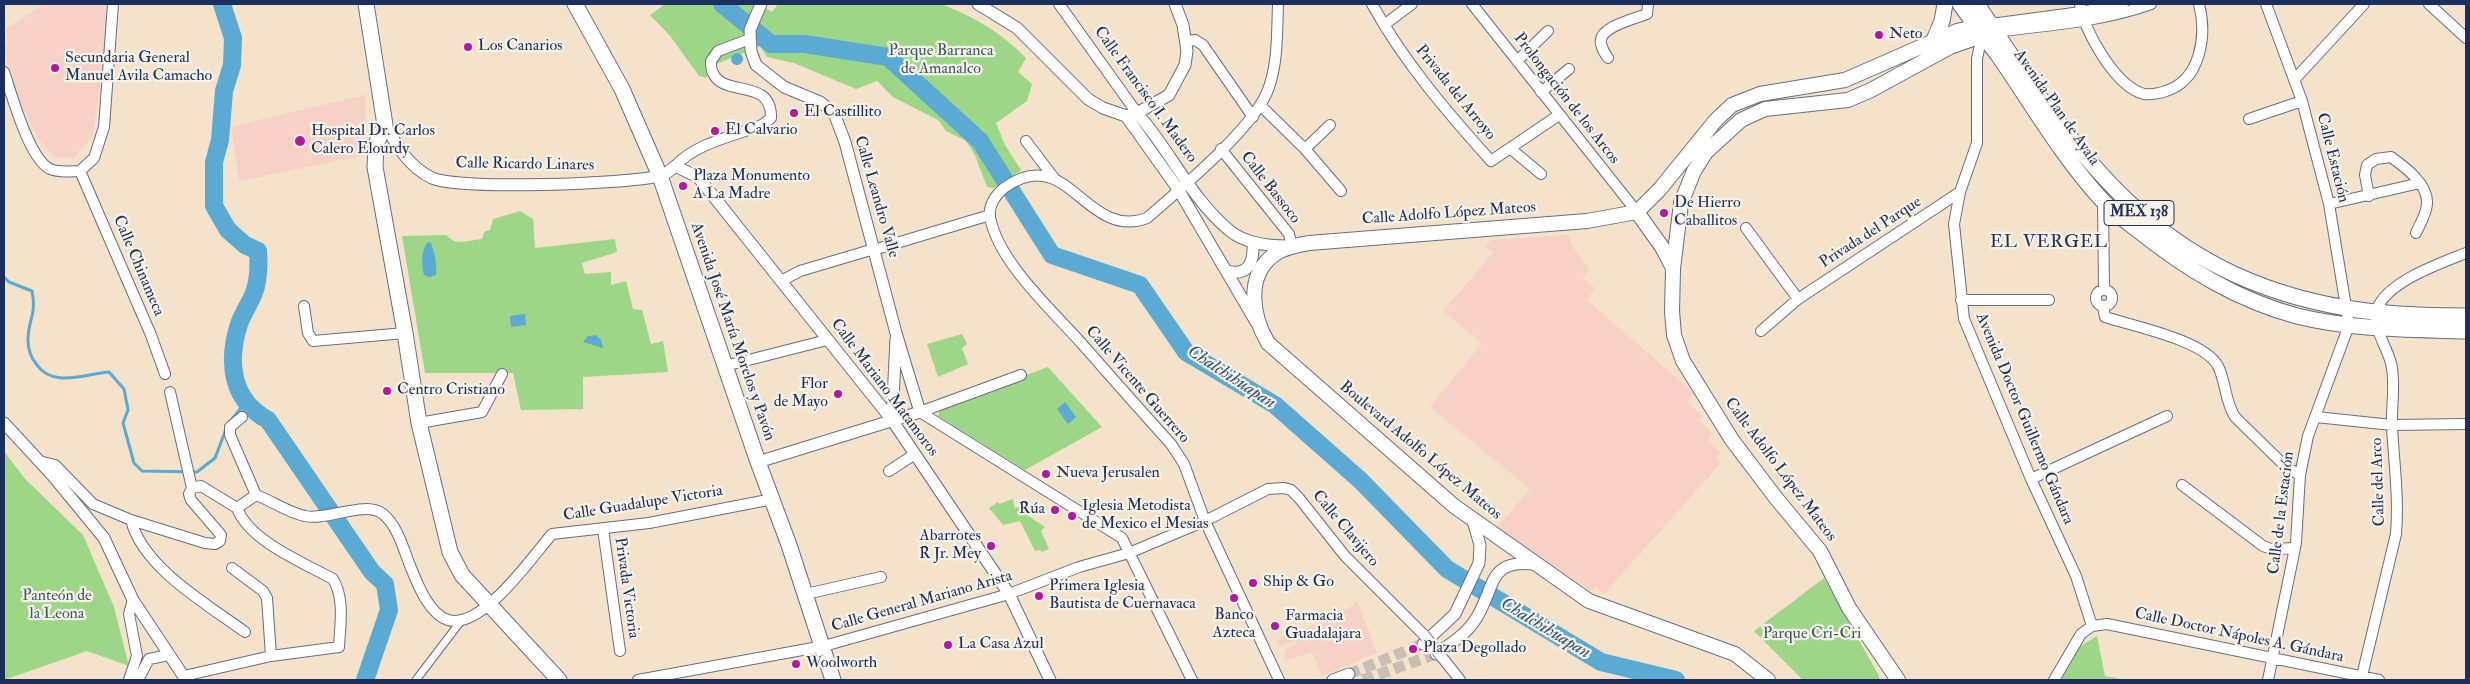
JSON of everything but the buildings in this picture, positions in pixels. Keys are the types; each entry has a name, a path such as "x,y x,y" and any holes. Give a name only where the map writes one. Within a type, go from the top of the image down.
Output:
{"main road":[{"path":"366,4 385,125 376,144 375,167 405,333 418,423 450,552 462,576 559,680"},
{"name":"Avenida José María Morelos y Pavón","path":"575,4 622,89 660,176 758,462 773,499 824,646 833,680"},
{"path":"1934,40 1942,21 1945,4"},
{"name":"Avenida Plan de Ayala","path":"1960,4 1986,29 2077,147 2116,192 2170,238 2239,278 2276,291 2346,308 2376,312 2466,316"},
{"name":"Avenida Plan de Ayala","path":"1978,4 1986,29 2066,159 2103,201 2164,251 2197,273 2238,295 2299,316 2378,328 2466,331"},
{"path":"1637,212 1660,189 1716,120 1732,105 1760,94 1845,80 1863,74 1934,40 1986,29"},
{"name":"Calle Adolfo López Mateos","path":"1898,680 1849,608 1820,551 1776,498 1732,440 1683,361 1674,335 1672,311 1673,269 1681,203 1694,171 1706,152 1741,120 1765,109 1848,100 1871,90 1950,46 1986,29"},
{"name":"Calle Adolfo López Mateos","path":"1260,329 1253,295 1261,271 1276,253 1309,243 1403,234 1587,221 1637,212 1662,247 1673,269"},
{"name":"Boulevard Adolfo López Mateos","path":"1260,329 1277,353 1473,520 1535,564 1589,601 1735,654 1768,680"},
{"path":"1876,648 1886,680"}],"street":[{"path":"4,72 30,146 49,169 65,172 80,171 94,158 104,127 113,4"},
{"path":"660,176 696,150 762,125 771,118 768,100 760,94 718,80 713,73 711,61 718,51 750,34 761,4"},
{"path":"978,4 1017,28 1088,99 1103,108 1132,115 1169,95 1186,65 1187,41 1175,4"},
{"name":"Calle Francisco I. Madero","path":"1059,4 1132,115 1182,185"},
{"path":"1026,141 1054,178 1104,214 1126,220 1138,221 1147,218 1221,149 1253,117 1261,106 1269,88 1273,71 1278,4"},
{"name":"Privada del Arroyo","path":"1372,4 1384,25 1443,107 1491,161 1511,150 1559,115"},
{"path":"1384,25 1412,4"},
{"name":"Prolongación de los Arcos","path":"1472,4 1637,212"},
{"path":"1608,58 1600,43 1602,35 1609,28 1647,14 1648,4"},
{"path":"1986,29 2054,20 2081,12 2123,4"},
{"path":"2081,12 2124,13 2151,4"},
{"path":"2081,12 2101,52 2116,73 2132,88 2145,94 2176,88 2190,76 2198,57 2203,33 2199,4"},
{"name":"Calle Estación","path":"2266,4 2302,101 2329,204 2349,325"},
{"path":"2295,80 2364,4"},
{"path":"2429,4 2466,38"},
{"name":"Avenida Doctor Guillermo Gándara","path":"1986,29 1977,59 1977,143 1960,192 1954,224 1964,319 2031,479 2076,576 2092,626"},
{"path":"1517,61 1548,30"},
{"name":"Calle Leandro Valle","path":"750,34 756,65 768,77 784,88 820,102 834,113 845,142 877,249 896,333 920,412"},
{"path":"1187,41 1195,40 1203,45 1253,117"},
{"path":"1541,92 1569,69"},
{"path":"2249,119 2302,101"},
{"path":"1261,106 1305,149 1341,191"},
{"name":"Calle Ricardo Linares","path":"385,125 409,160 420,172 434,179 476,184 600,182 660,176"},
{"path":"1305,149 1330,125"},
{"name":"Calle Bassoco","path":"1221,149 1289,234 1292,247"},
{"path":"1511,150 1541,174"},
{"path":"2369,196 2365,175 2367,166 2376,158 2391,157 2420,183 2427,197 2428,205 2416,233"},
{"name":"Calle Mariano Matamoros","path":"676,166 698,177 708,187 892,420 1009,594 1050,680"},
{"name":"Calle Chinameca","path":"80,171 151,335 165,374"},
{"path":"783,280 800,271 877,249 990,210 1001,190 1024,178 1043,176 1054,178"},
{"path":"2329,204 2420,183"},
{"name":"Calle Adolfo López Mateos","path":"1182,185 1230,231 1253,242 1272,246 1292,247"},
{"name":"Boulevard Adolfo López Mateos","path":"1182,185 1260,329"},
{"name":"Privada del Parque","path":"1761,331 1798,299 1960,192"},
{"path":"2103,201 2104,290 2096,296 2096,301 2103,307 2105,317 2183,342 2203,352 2216,363 2230,410 2235,418 2286,467 2300,475"},
{"name":"Calle Vicente Guerrero","path":"990,210 1000,245 1030,288 1170,444 1184,464 1205,521 1279,680"},
{"path":"1746,228 1798,299"},
{"path":"1227,271 1242,272 1249,268 1253,260 1253,242"},
{"path":"2376,312 2382,301 2401,285 2424,271 2466,253"},
{"path":"1961,300 2049,300"},
{"path":"304,306 308,333 313,341 405,333"},
{"name":"Calle del Arco","path":"2362,679 2396,534 2398,509 2392,425 2393,377 2390,361 2378,328 2376,312"},
{"name":"Calle de la Estación","path":"2268,680 2295,548 2300,475 2308,436 2349,325"},
{"path":"892,420 896,333"},
{"path":"725,366 828,340"},
{"path":"418,423 482,412 502,374"},
{"path":"758,462 920,412 1021,375"},
{"path":"39,461 55,465 93,504 131,520 206,543 215,544 220,541 221,535 191,500 189,494 192,488 170,392"},
{"path":"920,412 1122,538 1192,680"},
{"path":"2031,479 2167,416"},
{"path":"242,417 230,427 230,435 256,495 305,516 372,509 383,514 393,526 414,574 433,608 448,620 461,621"},
{"path":"2316,417 2392,425 2466,424"},
{"path":"4,424 39,461 104,538 133,600 185,678 271,656 339,647 340,598 338,587 333,579 275,547 254,532 241,520 237,508 201,486 192,488"},
{"path":"889,472 915,454"},
{"path":"2182,485 2263,546 2271,549 2295,548"},
{"name":"Calle Clavijero","path":"1205,521 1268,489 1276,487 1291,490 1345,556 1439,655 1460,680"},
{"path":"237,508 256,495"},
{"name":"Calle Guadalupe Victoria","path":"461,621 470,618 489,606 552,534 603,529 773,499"},
{"path":"131,520 153,561 245,632"},
{"path":"1423,640 1448,623 1461,605 1479,563 1481,556 1480,545 1473,520"},
{"name":"Calle General Mariano Arista","path":"638,680 824,646 1009,594 1079,567 1129,553 1205,521"},
{"name":"Privada Victoria","path":"603,529 620,651"},
{"path":"1439,655 1460,639 1477,617 1499,571 1511,563 1535,564"},
{"path":"232,568 263,591 267,598 271,656"},
{"path":"806,594 881,577"},
{"path":"129,680 136,656 129,614 133,600"},
{"path":"416,680 461,621"},
{"name":"Calle Doctor Nápoles A. Gándara","path":"2092,626 2106,624 2273,658 2362,679 2379,680"},
{"path":"2054,680 2081,634 2092,626"},
{"path":"138,680 149,659 169,655"},
{"path":"1333,680 1349,674"}],"shaded area":[{"name":"Secundaria General Manuel Avila Camacho","path":"44,4 106,4 107,35 93,135 74,158 54,157 36,136 13,84 4,52 4,45 7,42 6,29"},
{"name":"Hospital Dr. Carlos Calero Elourdy","path":"365,95 367,155 239,181 231,127"},
{"path":"1569,235 1571,245 1589,269 1583,278 1595,288 1587,300 1694,393 1687,402 1702,416 1699,420 1713,434 1708,440 1721,453 1716,458 1721,463 1604,594 1595,586 1592,591 1496,529 1530,489 1430,407 1482,343 1443,311 1493,253 1485,246 1491,240"},
{"path":"1357,601 1377,653 1322,676 1312,652 1287,660 1284,658 1285,650 1297,644 1296,641 1279,646 1277,642 1279,638 1292,632 1294,635 1349,608"}],"green space":[{"name":"Parque Barranca de Amanalco","path":"665,4 759,4 772,12 778,4 941,4 964,14 997,33 1026,58 1018,72 1032,84 1027,101 996,123 1005,145 1021,170 994,188 987,187 975,155 966,141 946,131 938,120 893,97 877,81 856,89 794,63 767,57 760,46 714,65 706,78 699,76 670,36 650,15"},
{"path":"520,211 533,219 535,248 615,239 617,252 582,263 585,274 611,272 611,285 626,281 633,309 642,310 651,344 663,341 668,372 583,377 583,409 521,410 513,373 425,373 402,236 446,235 458,242 482,239 484,232 490,230 493,219"},
{"path":"962,334 967,344 962,348 968,364 938,377 927,344"},
{"path":"1048,367 1102,427 1025,470 938,416 941,407"},
{"name":"Panteón de la Leona","path":"4,451 25,479 83,535 114,607 129,666 87,651 4,680"},
{"path":"1013,499 1015,508 1021,506 1027,515 1045,527 1041,531 1049,549 1042,552 1040,550 1035,551 1020,521 1003,525 989,508 998,502 999,504"},
{"name":"Parque Cri-Cri","path":"1824,578 1879,676 1879,680 1803,680 1754,631"},
{"path":"2097,636 2105,676 2126,680 2061,680 2079,647"}],"water":[{"path":"739,53 742,54 742,64 735,65 732,64 731,57 732,54"},
{"path":"428,242 431,243 436,266 436,275 430,277 424,275 422,267 423,253"},
{"path":"525,314 526,325 511,327 510,316"},
{"path":"596,335 601,340 603,348 583,342 588,336"},
{"path":"1065,402 1076,417 1068,424 1057,409"}],"waterway":[{"path":"222,4 233,38 232,65 224,91 220,140 214,162 214,206 228,230 245,245 258,251 256,288 239,324 235,338 233,352 235,379 239,391 246,402 268,420 372,572 385,584 389,610 365,680"},
{"name":"Chalchihuapan","path":"722,4 771,44 805,44 888,57 980,141 1052,255 1140,285 1186,352 1275,405 1360,480 1447,569 1601,662 1676,680"},
{"path":"4,277 9,282 32,291 33,311 28,333 30,354 44,372 60,378 109,372 124,389 128,410 123,423 134,463 142,471 197,472 215,458 226,429"},
{"path":"228,424 245,403"}],"tunnel":[{"path":"1349,674 1423,644"},
{"path":"1363,680 1436,654"}],"place":[{"name":"Neto","path":"1879,35"},
{"name":"Los Canarios","path":"468,47"},
{"name":"Secundaria General Manuel Avila Camacho","path":"55,68"},
{"name":"El Castillito","path":"794,113"},
{"name":"El Calvario","path":"715,131"},
{"name":"Hospital Dr. Carlos Calero Elourdy","path":"300,141"},
{"name":"Plaza Monumento A La Madre","path":"683,186"},
{"name":"De Hierro Caballitos","path":"1664,213"},
{"name":"Centro Cristiano","path":"387,391"},
{"name":"Flor de Mayo","path":"838,394"},
{"name":"Nueva Jerusalen","path":"1046,474"},
{"name":"Rúa","path":"1055,510"},
{"name":"Iglesia Metodista de Mexico el Mesias","path":"1072,516"},
{"name":"Abarrotes R Jr. Mey","path":"991,546"},
{"name":"Ship & Go","path":"1253,583"},
{"name":"Primera Iglesia Bautista de Cuernavaca","path":"1039,596"},
{"name":"Banco Azteca","path":"1234,598"},
{"name":"Farmacia Guadalajara","path":"1275,626"},
{"name":"La Casa Azul","path":"948,645"},
{"name":"Plaza Degollado","path":"1413,649"},
{"name":"Woolworth","path":"796,664"}],"district":[{"name":"EL VERGEL","path":"2049,243"}]}
